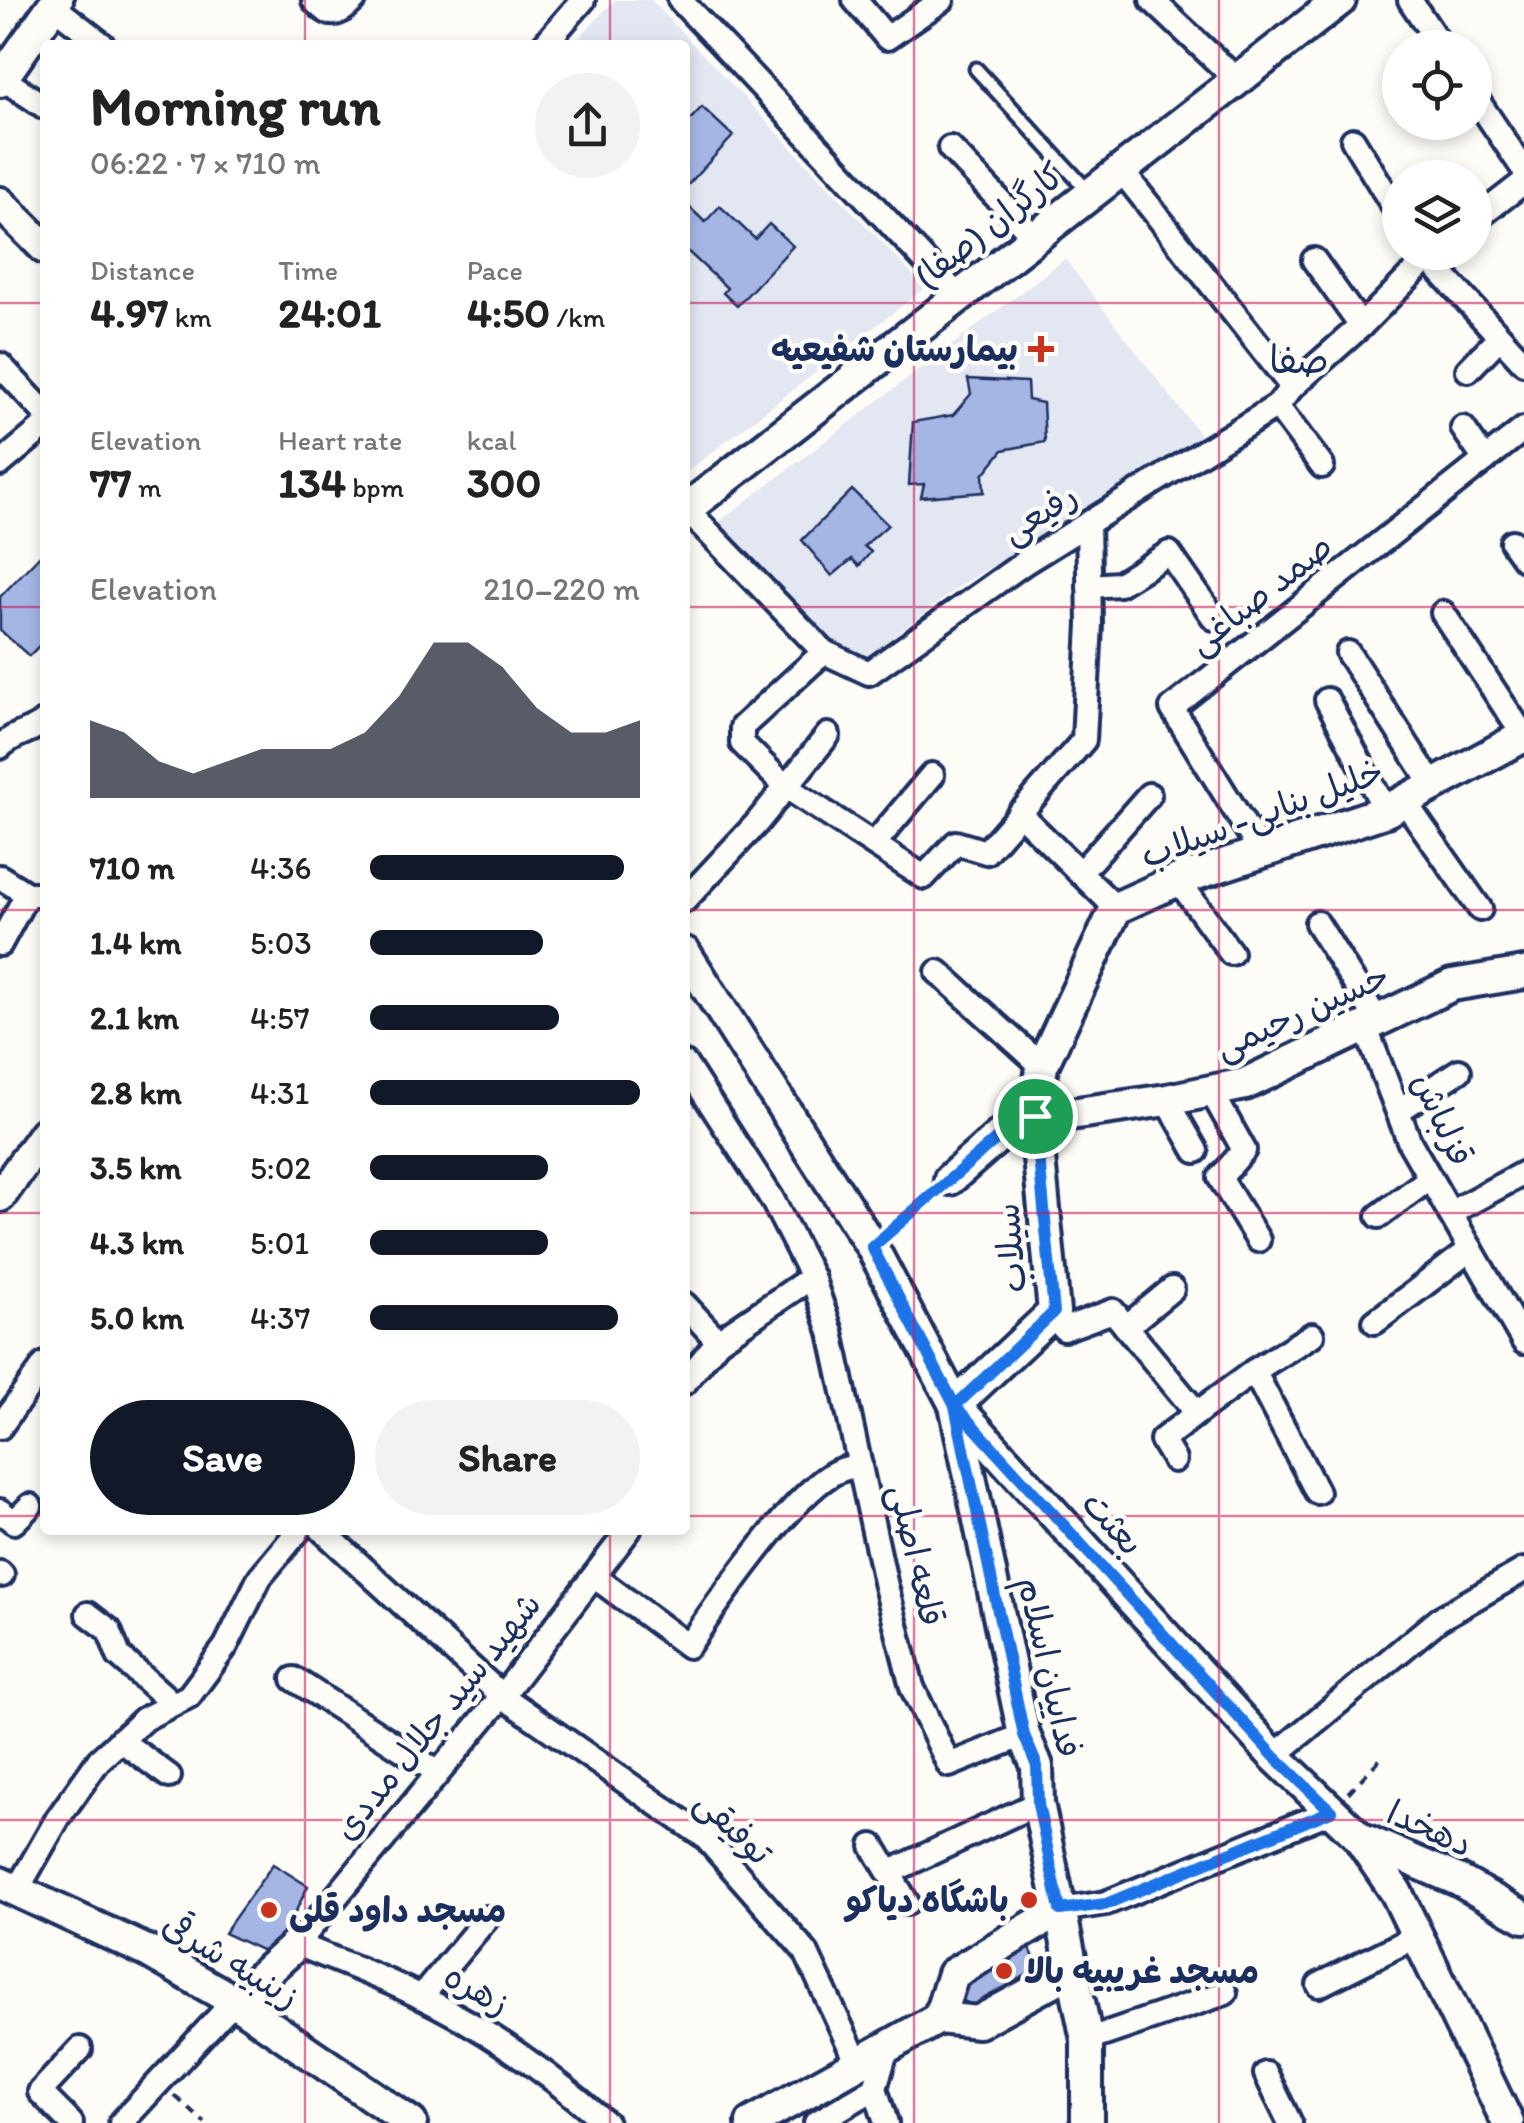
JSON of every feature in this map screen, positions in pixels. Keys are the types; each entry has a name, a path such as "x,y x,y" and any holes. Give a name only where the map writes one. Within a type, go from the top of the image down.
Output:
{"main road":[{"name":"کارگران (صفا)","path":"690,507 1340,0"},
{"path":"1,80 55,3"},
{"path":"0,202 40,243"},
{"name":"خلیل بنایی- سیلاب","path":"1035,1116 1042,1066 1116,908 1178,880 1395,807 1524,736"},
{"name":"بعثت","path":"690,961 872,1247 955,1406 1274,1756 1358,1836 1396,1892 1508,2123"},
{"name":"حسین رحیمی","path":"950,1179 1016,1122 1035,1116 1168,1100 1245,1084 1452,985 1524,973"},
{"name":"سیلاب","path":"1035,1116 1054,1312"},
{"path":"0,1196 40,1141"},
{"path":"955,1406 1054,1312"},
{"name":"فداییان اسلام","path":"955,1406 1024,1735 1037,1766 1038,1804 1088,2040 1087,2123"},
{"name":"دهخدا","path":"1358,1836 1458,1880 1524,1917"},
{"name":"زینبیه شرقی","path":"8,1886 149,1952 234,2002 411,2123"},
{"path":"939,2018 953,1974 1060,1910"},
{"path":"234,2002 296,1944"},
{"path":"752,2123 866,2076 887,2048 939,2018 978,2022 1073,1970"}],"street":[{"path":"314,0 333,16 354,0"},
{"path":"548,40 583,0"},
{"path":"680,0 959,297"},
{"path":"855,0 887,38 942,0"},
{"path":"1152,0 1237,80"},
{"path":"1410,0 1430,30"},
{"path":"55,3 97,40"},
{"path":"1,80 40,104"},
{"path":"1492,122 1524,170"},
{"path":"1353,140 1382,188"},
{"path":"950,148 1035,238"},
{"path":"1121,170 1285,397 1322,466"},
{"path":"1492,207 1524,182"},
{"path":"1314,260 1362,326"},
{"name":"رفیعی","path":"690,514 824,652 870,673 1024,563 1285,397 1362,326 1413,270"},
{"path":"1440,270 1524,363"},
{"path":"1468,370 1500,337"},
{"path":"0,365 40,408"},
{"path":"1464,428 1485,460"},
{"name":"صمد صباغی","path":"1261,852 1172,708 1524,429"},
{"path":"0,464 40,430"},
{"path":"824,652 742,727 742,742 786,787 924,877 956,843 986,852 1084,740 1088,524"},
{"path":"1089,586 1118,584 1169,553 1214,618"},
{"path":"1442,613 1524,736"},
{"path":"1348,653 1434,786"},
{"path":"1328,700 1395,807 1480,909"},
{"path":"2,740 40,725"},
{"path":"690,894 828,735"},
{"path":"874,844 932,775"},
{"path":"1080,873 1149,794"},
{"path":"1019,813 1116,908"},
{"path":"0,878 36,894 0,944"},
{"path":"1178,880 1232,953"},
{"name":"قزلباش","path":"1317,922 1372,1024 1410,1143 1471,1249 1514,1302 1524,1342"},
{"path":"938,972 1042,1066"},
{"path":"1398,1111 1459,1071"},
{"name":"قلعه اصلی","path":"690,1072 772,1199 812,1277 832,1332 885,1582 912,1688 949,1765 1024,1735"},
{"path":"1211,1091 1244,1150 1220,1178 1258,1240"},
{"path":"1168,1100 1196,1152"},
{"path":"1450,1212 1524,1173"},
{"path":"1379,1216 1430,1178"},
{"path":"1374,1322 1471,1249"},
{"path":"690,1376 718,1341 812,1277"},
{"path":"1126,1327 1172,1289"},
{"path":"690,1310 718,1341"},
{"path":"1054,1312 1064,1329 1113,1310 1197,1413"},
{"path":"1174,1460 1162,1440 1254,1370 1312,1335"},
{"path":"1254,1370 1317,1492"},
{"path":"0,1427 40,1371"},
{"path":"595,1577 688,1646 727,1590 807,1494 836,1472 860,1465"},
{"path":"0,1511 14,1522 30,1506"},
{"path":"8,1886 99,1760 144,1719 189,1696 226,1646 260,1577 296,1535"},
{"name":"توفیقی","path":"327,1535 502,1696 705,1837 806,1952 886,2123"},
{"name":"شهید سید جلال مددی","path":"296,1944 502,1696 625,1535"},
{"path":"1274,1756 1439,1619 1524,1570"},
{"path":"88,1614 109,1630 119,1656 172,1704"},
{"path":"294,1678 438,1772"},
{"path":"120,1740 169,1776"},
{"path":"890,1872 1038,1804"},
{"path":"1060,1910 1106,1904 1331,1811"},
{"path":"873,1846 907,1903"},
{"path":"421,1996 487,1918"},
{"path":"1319,1985 1417,1936"},
{"name":"زهره","path":"296,1944 421,1996 518,2052 606,2123"},
{"path":"1088,2040 1224,1992"},
{"path":"121,2123 234,2002"},
{"path":"70,2123 40,2092 80,2049"},
{"path":"1266,2074 1290,2123"},
{"path":"816,2123 866,2076"}],"lane":[{"path":"976,70 1090,194"}],"path":[{"path":"872,1247 950,1179"},
{"path":"1331,1811 1384,1755"},
{"path":"161,2083 205,2123"}],"shaded area":[{"path":"615,0 651,0 689,40 577,40"},
{"path":"690,41 925,288 690,469"},
{"name":"بیمارستان شفیعیه","path":"1065,259 1204,440 964,583 869,655 833,645 715,525"}],"building":[{"path":"702,107 733,136 690,183 690,120"},
{"path":"720,206 755,239 769,224 793,246 737,306 723,293 727,288 690,254 690,208 705,222"},
{"path":"968,379 1027,382 1028,400 1043,403 1045,442 1003,450 983,475 984,492 921,497 924,484 909,485 913,422 953,415 971,394"},
{"path":"852,490 888,525 864,546 871,552 859,566 852,559 832,576 802,540"},
{"path":"40,555 40,645 29,656 0,630 0,597"},
{"name":"مسجد داود قلی","path":"273,1864 308,1886 274,1956 224,1933"},
{"name":"مسجد غریبیه بالا","path":"1025,1938 1040,1970 986,2004 973,2006 962,2000 969,1973"}],"place":[{"name":"بیمارستان شفیعیه","path":"1041,349"},
{"name":"باشگاه دیاکو","path":"1029,1900"},
{"name":"مسجد داود قلی","path":"269,1910"},
{"name":"مسجد غریبیه بالا","path":"1004,1971"}],"district":[{"name":"صفا","path":"1299,360"}],"route":[{"path":"1035,1116 1016,1122 872,1247 955,1406 1274,1756 1331,1811 1106,1904 1060,1910 1038,1804 1037,1766 1024,1735 955,1406 1054,1312 1035,1116"}]}
